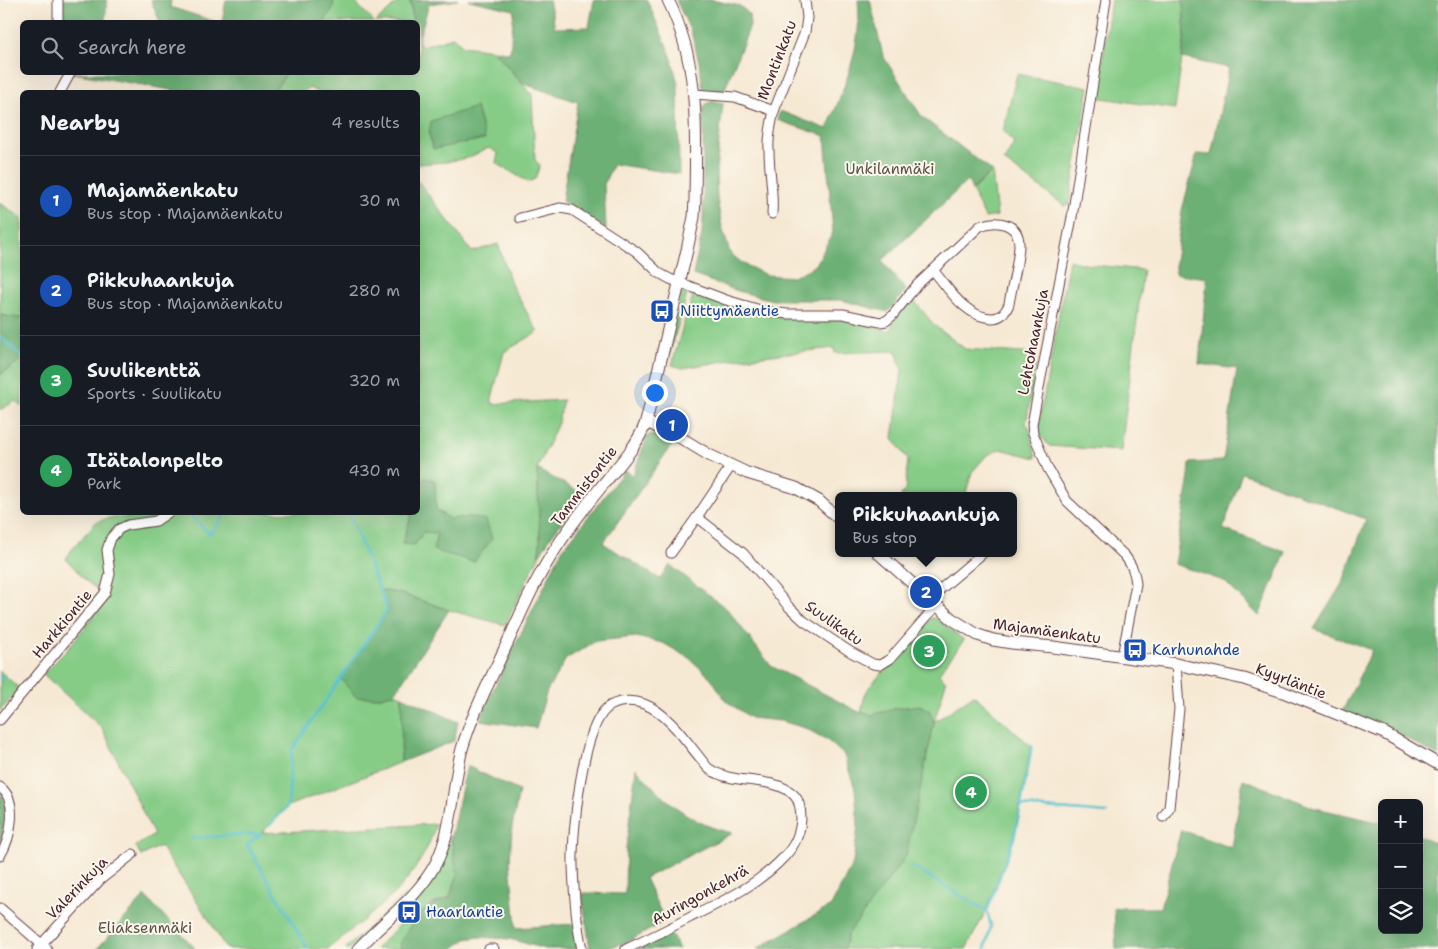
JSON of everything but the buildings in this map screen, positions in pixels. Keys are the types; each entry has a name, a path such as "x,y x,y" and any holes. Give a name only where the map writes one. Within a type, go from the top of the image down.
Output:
{"street":[{"path":"58,0 58,20"},
{"name":"Tammistontie","path":"360,948 400,910 419,888 436,862 449,823 459,763 470,726 526,602 558,543 574,520 636,444 646,422 694,217 694,94 691,67 685,41 668,0"},
{"name":"Montinkatu","path":"694,94 735,97 774,111 805,32 807,18 805,0"},
{"name":"Lehtohaankuja","path":"1106,0 1072,216 1032,432 1048,469 1067,501 1078,514 1125,556 1132,566 1136,584 1122,656"},
{"path":"61,90 69,75"},
{"path":"772,214 774,199 769,135 774,111"},
{"path":"520,218 560,208 572,210 637,252 659,273 680,283 764,311 787,314 843,314 880,322 886,321 892,316 904,300 934,270 980,226 992,222 1003,223 1009,226 1016,235 1019,246 1009,304 1005,313 997,318 980,316 969,310 934,270"},
{"path":"646,422 676,435 708,455 731,466 747,473 796,488 819,501 835,515"},
{"path":"671,553 697,518 731,466"},
{"name":"Harkkiontie","path":"0,720 105,593 110,574 107,550 111,538 118,529 128,525 156,521 165,515"},
{"name":"Suulikatu","path":"697,518 743,553 789,607 804,621 848,651 873,664 880,665 890,659 933,602 979,557"},
{"name":"Majamäenkatu","path":"882,557 961,626 978,635 993,640 1122,656"},
{"name":"Kyyrläntie","path":"1122,656 1225,674 1283,692 1384,734 1438,764"},
{"path":"1163,817 1169,808 1178,716 1176,664"},
{"name":"Auringonkehrä","path":"582,949 577,923 573,863 579,793 586,754 597,723 607,708 623,701 643,703 661,714 715,774 733,779 773,784 791,792 800,804 801,815 798,836 785,857 767,873 722,902 626,949"},
{"path":"0,787 10,798 12,811 7,842 0,856"},
{"name":"Valerinkuja","path":"42,947 100,880 133,854"},
{"path":"0,908 42,947"},
{"path":"489,949 494,949"}],"green space":[{"path":"58,0 107,0 105,20 58,20"},
{"path":"151,0 171,0 170,7 210,20 159,20"},
{"path":"226,0 334,0 332,11 325,20 222,20"},
{"path":"334,0 353,0 372,20 325,20 332,11"},
{"path":"400,0 410,0 413,20 378,20"},
{"path":"410,0 458,0 429,4 420,34 420,20 413,20"},
{"path":"469,0 549,0 555,28 589,27 594,0 647,0 671,56 678,84 679,174 613,164 604,184 606,229 562,201 578,102 524,84 493,50 510,53 514,10"},
{"path":"676,0 711,0 740,6 749,14 750,26 724,91 703,89 699,61 691,32"},
{"name":"Unkilanmäki","path":"858,0 870,0 883,56 922,117 992,171 972,190 968,180 882,261 906,290 888,312 841,300 773,300 741,292 693,275 703,223 703,108 711,102 723,103 716,171 717,199 722,227 730,253 742,263 766,275 793,277 816,265 833,232 825,136 777,120 780,111 827,129 846,82 855,50 858,34"},
{"path":"1111,0 1183,0 1185,36 1175,109 1095,97 1098,90"},
{"path":"1183,0 1438,0 1438,756 1404,737 1342,712 1372,650 1314,629 1343,582 1366,519 1242,473 1223,529 1286,552 1259,616 1224,581 1174,564 1190,463 1223,461 1237,369 1199,364 1207,278 1175,274 1182,210 1197,154 1211,155 1229,68 1182,58 1185,36"},
{"path":"453,37 463,46 493,50 532,95 535,160 540,165 535,179 528,182 496,163 498,153 489,148 467,158 420,164 420,90 314,90 309,88 306,90 274,90 286,75 420,75 420,43 422,46"},
{"path":"1017,74 1089,87 1069,205 1065,206 1004,161 1014,143 1003,131"},
{"path":"85,75 286,75 274,90 171,90"},
{"path":"476,107 485,139 433,149 429,134 431,121"},
{"path":"992,171 997,216 985,218 972,190"},
{"path":"420,184 472,252 498,244 512,286 538,332 504,352 492,404 563,400 558,423 537,469 539,556 505,625 449,610 399,593 380,591 387,610 341,679 380,697 395,693 402,696 401,762 288,806 262,833 436,824 429,843 411,875 401,887 328,949 226,949 160,846 141,856 136,846 154,835 102,728 43,674 67,650 108,597 87,582 66,559 95,523 108,518 156,515 411,515 402,544 423,532 437,533 471,517 450,519 436,510 435,480 424,478 420,491"},
{"path":"0,203 20,217 20,318 0,315"},
{"path":"1069,260 1084,264 1143,270 1121,451 1049,446 1040,435 1039,423"},
{"path":"688,291 668,360 666,358 681,294"},
{"path":"694,294 764,315 852,320 889,331 897,316 912,298 934,325 965,349 1035,354 1036,365 1026,425 1029,426 1036,458 1000,449 986,456 972,472 966,492 904,492 908,460 893,438 902,370 896,351 835,353 834,348 736,359 683,368 672,365"},
{"path":"0,315 20,318 20,360 0,375"},
{"path":"20,360 20,405 15,401 0,410 0,375"},
{"path":"650,434 662,437 673,443 603,543 660,579 670,565 728,610 771,666 859,712 871,715 920,705 930,711 934,723 906,856 848,934 844,949 757,949 831,906 853,863 858,826 855,789 844,755 827,740 805,728 781,721 751,718 726,701 711,678 689,658 663,643 636,637 596,641 566,659 547,691 536,728 480,720 562,550 625,470 633,475 647,437"},
{"path":"537,469 583,494 539,556 540,538"},
{"path":"424,478 435,481 436,510 450,519 471,517 486,520 492,539 474,562 433,550 437,533 423,532 415,545 402,544 411,515 420,515 420,491"},
{"path":"380,590 399,593 449,610 395,693 381,697 356,697 341,679 387,610"},
{"path":"931,618 935,618 964,640 939,673 946,682 934,722 974,695 1031,746 1014,837 986,911 966,949 844,949 848,934 906,856 898,708 871,715 861,713 864,698 871,685 902,653"},
{"path":"0,671 20,689 0,711"},
{"path":"402,696 458,722 454,741 401,762"},
{"path":"467,766 519,791 512,827 510,862 516,928 574,924 577,949 545,949 510,939 479,937 466,939 453,949 401,949 400,942 410,926 425,910 449,898 457,877 451,836"},
{"path":"636,768 656,790 692,818 733,833 645,878 665,921 621,944 590,949 582,893 625,894 626,848"},
{"path":"1243,779 1315,808 1378,822 1378,934 1423,934 1423,838 1438,844 1438,949 1116,949 1114,908 1160,908 1181,830 1232,848"},
{"path":"0,793 7,804 0,848"},
{"path":"451,836 458,877 449,898 430,905 400,942 401,949 376,949 414,909 412,907 429,883"},
{"path":"406,895 350,949 346,949 346,948"},
{"name":"Eliaksenmäki","path":"145,896 194,947 194,949 97,949"},
{"path":"671,934 679,949 638,949"}],"waterway":[{"path":"0,336 20,355"},
{"path":"190,515 210,534 225,515"},
{"path":"269,826 288,806 292,750 387,610 349,515"},
{"path":"985,949 991,926 987,911 1014,838 1032,746"},
{"path":"1021,806 1107,813"},
{"path":"261,834 247,845 308,949"},
{"path":"191,838 259,835"},
{"path":"911,866 987,911"}],"place":[{"name":"Niittymäentie","path":"662,311"},
{"name":"Majamäenkatu","path":"672,425"},
{"name":"Pikkuhaankuja","path":"926,592"},
{"name":"Karhunahde","path":"1135,650"},
{"name":"Suulikenttä","path":"929,651"},
{"name":"Itätalonpelto","path":"971,792"},
{"name":"Haarlantie","path":"409,912"}]}
